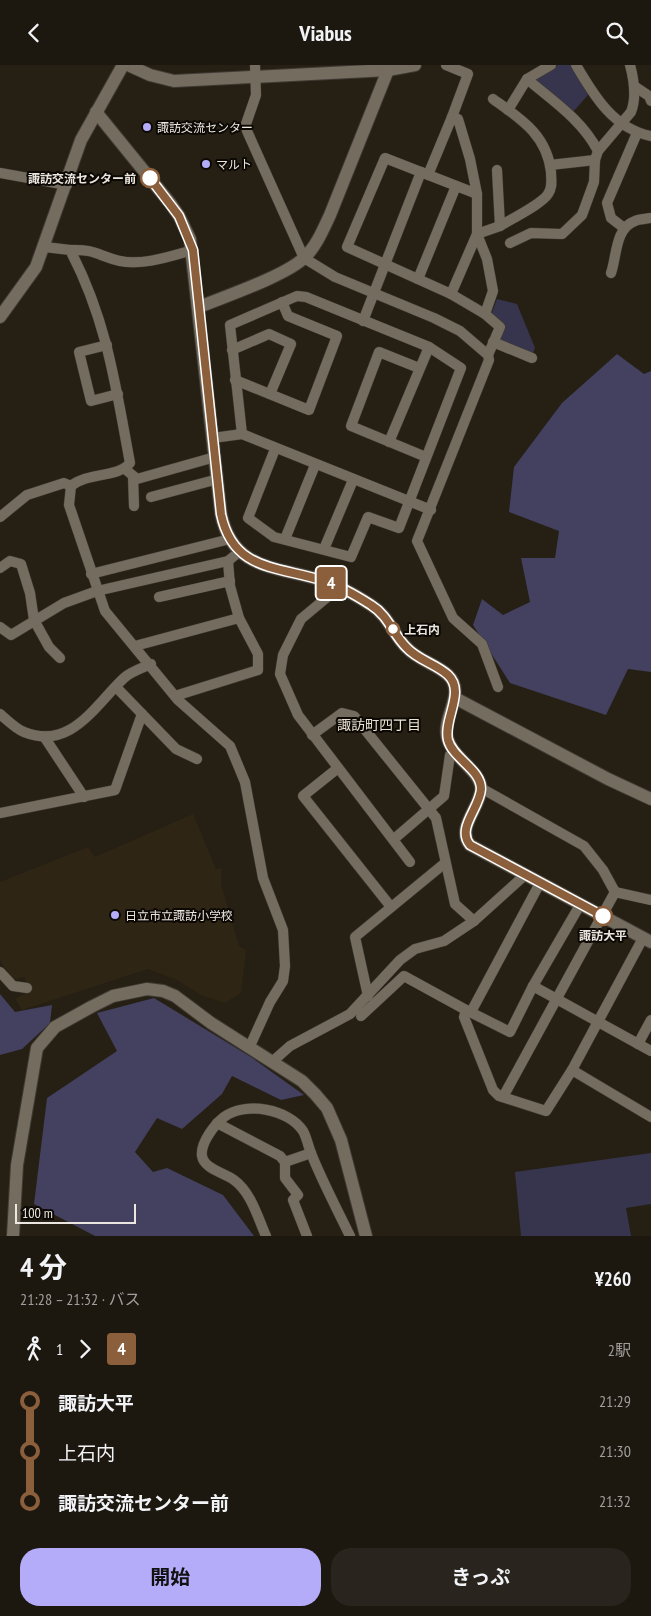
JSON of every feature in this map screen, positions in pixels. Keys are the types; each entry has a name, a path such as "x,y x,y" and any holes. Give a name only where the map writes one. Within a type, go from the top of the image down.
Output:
{"street":[{"path":"0,317 29,279 45,247 81,141 123,65"},
{"path":"128,65 150,75 174,81 255,70 388,70 416,65"},
{"path":"362,321 424,174 452,117 468,74 446,65"},
{"path":"508,110 527,79 551,65"},
{"path":"576,65 592,93 621,123 637,133 651,136"},
{"path":"550,165 596,156 634,105 634,85 630,65"},
{"path":"255,70 256,95 246,124 247,131 304,258 335,277 434,318 460,331 488,355"},
{"path":"200,307 257,283 304,258 322,232 330,215 388,70"},
{"path":"510,243 531,233 562,234 569,230 582,215 594,182 596,156 590,135 564,109 527,79"},
{"path":"634,85 648,96 651,101"},
{"path":"451,294 477,233 500,226 548,196 552,186 550,165 544,144 534,131 493,99"},
{"path":"96,112 179,216 193,250 221,514 230,539 240,552 258,563 336,585 378,610 407,649 450,678 456,691 446,731 454,752 477,777 481,788 466,830 466,841 470,845 647,940 572,1070 546,1111 503,1097 493,1090 464,1017 540,883"},
{"path":"452,117 458,119 470,159 477,194 477,233 487,259 493,291 485,313"},
{"path":"624,228 612,218 607,203 637,133"},
{"path":"477,194 385,158 347,247 451,294 485,313 500,327 431,510 417,541 453,618 482,644 498,687"},
{"path":"497,170 500,226"},
{"path":"0,173 67,185"},
{"path":"418,279 456,186"},
{"path":"611,273 615,250 624,228 635,221 651,218"},
{"path":"45,247 70,251 89,249 120,261 138,262 193,250"},
{"path":"70,251 91,292 107,345 130,463 129,473 134,506"},
{"path":"242,434 230,325 297,296 306,297 429,347 461,368 399,528 368,517 351,557 274,537 248,518 275,449"},
{"path":"235,380 309,410 338,336 288,316 282,302"},
{"path":"232,350 269,334 291,344 270,394"},
{"path":"494,342 532,359"},
{"path":"107,345 79,352 91,401 118,394"},
{"path":"389,442 429,347"},
{"path":"419,368 379,352 351,426 426,457"},
{"path":"213,438 242,434 275,449 431,510"},
{"path":"216,457 137,479 129,473 80,479 71,486 69,505 105,611 151,664 175,696 230,746 245,782 263,878 283,930 286,966 283,981 270,1003 250,1046"},
{"path":"285,539 315,465"},
{"path":"151,497 218,479"},
{"path":"324,549 353,480"},
{"path":"0,517 28,495 64,483 71,486"},
{"path":"91,573 230,539"},
{"path":"0,627 11,635 64,603 97,591 228,561 240,552"},
{"path":"0,568 10,561 21,564 30,593 34,620 49,647 60,658"},
{"path":"175,696 258,669 258,654 239,618 230,581 228,561"},
{"path":"159,597 230,581"},
{"path":"336,585 331,594 301,619 283,655 280,674 298,715 410,862"},
{"path":"135,646 239,618"},
{"path":"1,717 23,732 45,738 78,726 125,677 151,664"},
{"path":"116,687 176,749 197,759"},
{"path":"454,698 608,779 651,799"},
{"path":"312,735 342,713 354,715 436,818 455,904 474,921"},
{"path":"0,813 115,790 142,715"},
{"path":"45,738 84,797"},
{"path":"394,839 444,796 450,755 454,752"},
{"path":"338,768 303,796 391,907"},
{"path":"481,788 584,846 603,869 615,892 651,900"},
{"path":"368,996 355,937 445,863"},
{"path":"273,1061 290,1046 350,1014 400,961 415,949 444,941 474,921 525,875"},
{"path":"503,1097 615,892"},
{"path":"361,1016 404,976 510,1033 533,986 580,905"},
{"path":"0,972 13,986 27,988"},
{"path":"533,986 651,1051"},
{"path":"13,1236 17,1165 28,1113 37,1048 55,1027 113,996 147,989 163,991 175,996 211,1023 250,1046 302,1081 327,1108 341,1140 366,1236"},
{"path":"638,1044 651,1020"},
{"path":"572,1070 651,1117"},
{"path":"266,1236 247,1193 235,1180 204,1161 203,1146 217,1123 237,1110 260,1108 289,1119 303,1131 310,1153 350,1236"},
{"path":"217,1123 280,1156 285,1162 285,1177 298,1195 293,1200 294,1207 307,1236"},
{"path":"285,1162 310,1153"}],"shaded area":[{"path":"558,65 571,65 588,95 572,113 532,79"},
{"path":"497,299 517,304 535,348 532,355 499,341 491,315"},
{"path":"617,354 644,374 651,371 651,672 628,669 606,715 510,683 473,625 482,599 503,615 530,602 521,558 555,558 559,531 509,512 514,467 562,403"},
{"name":"日立市立諏訪小学校","path":"193,814 216,869 222,868 221,884 239,946 246,950 241,993 225,1003 203,996 175,979 148,969 22,1010 15,999 32,990 24,977 12,980 0,960 0,882 88,847 95,857"},
{"path":"0,994 15,1012 52,1005 50,1023 22,1049 0,1055"},
{"path":"154,998 251,1057 304,1095 281,1100 232,1076 222,1094 182,1129 157,1118 135,1152 153,1172 167,1168 223,1195 254,1236 95,1236 34,1204 47,1098 117,1051 97,1013"},
{"path":"651,1153 651,1204 626,1208 631,1236 521,1236 515,1172"}],"bus line":[{"name":"4","path":"150,178 179,216 186,228 193,250 221,514 230,539 240,552 258,563 326,581 378,610 384,615 407,649 443,671 450,678 456,691 447,723 448,741 454,752 477,777 481,788 466,830 466,841 470,845 603,916"}],"place":[{"name":"諏訪交流センター","path":"147,127"},
{"name":"マルト","path":"206,164"},
{"name":"諏訪交流センター前","path":"150,178"},
{"name":"上石内","path":"393,629"},
{"name":"日立市立諏訪小学校","path":"115,915"},
{"name":"諏訪大平","path":"603,916"}],"district":[{"name":"諏訪町四丁目","path":"379,725"}]}
